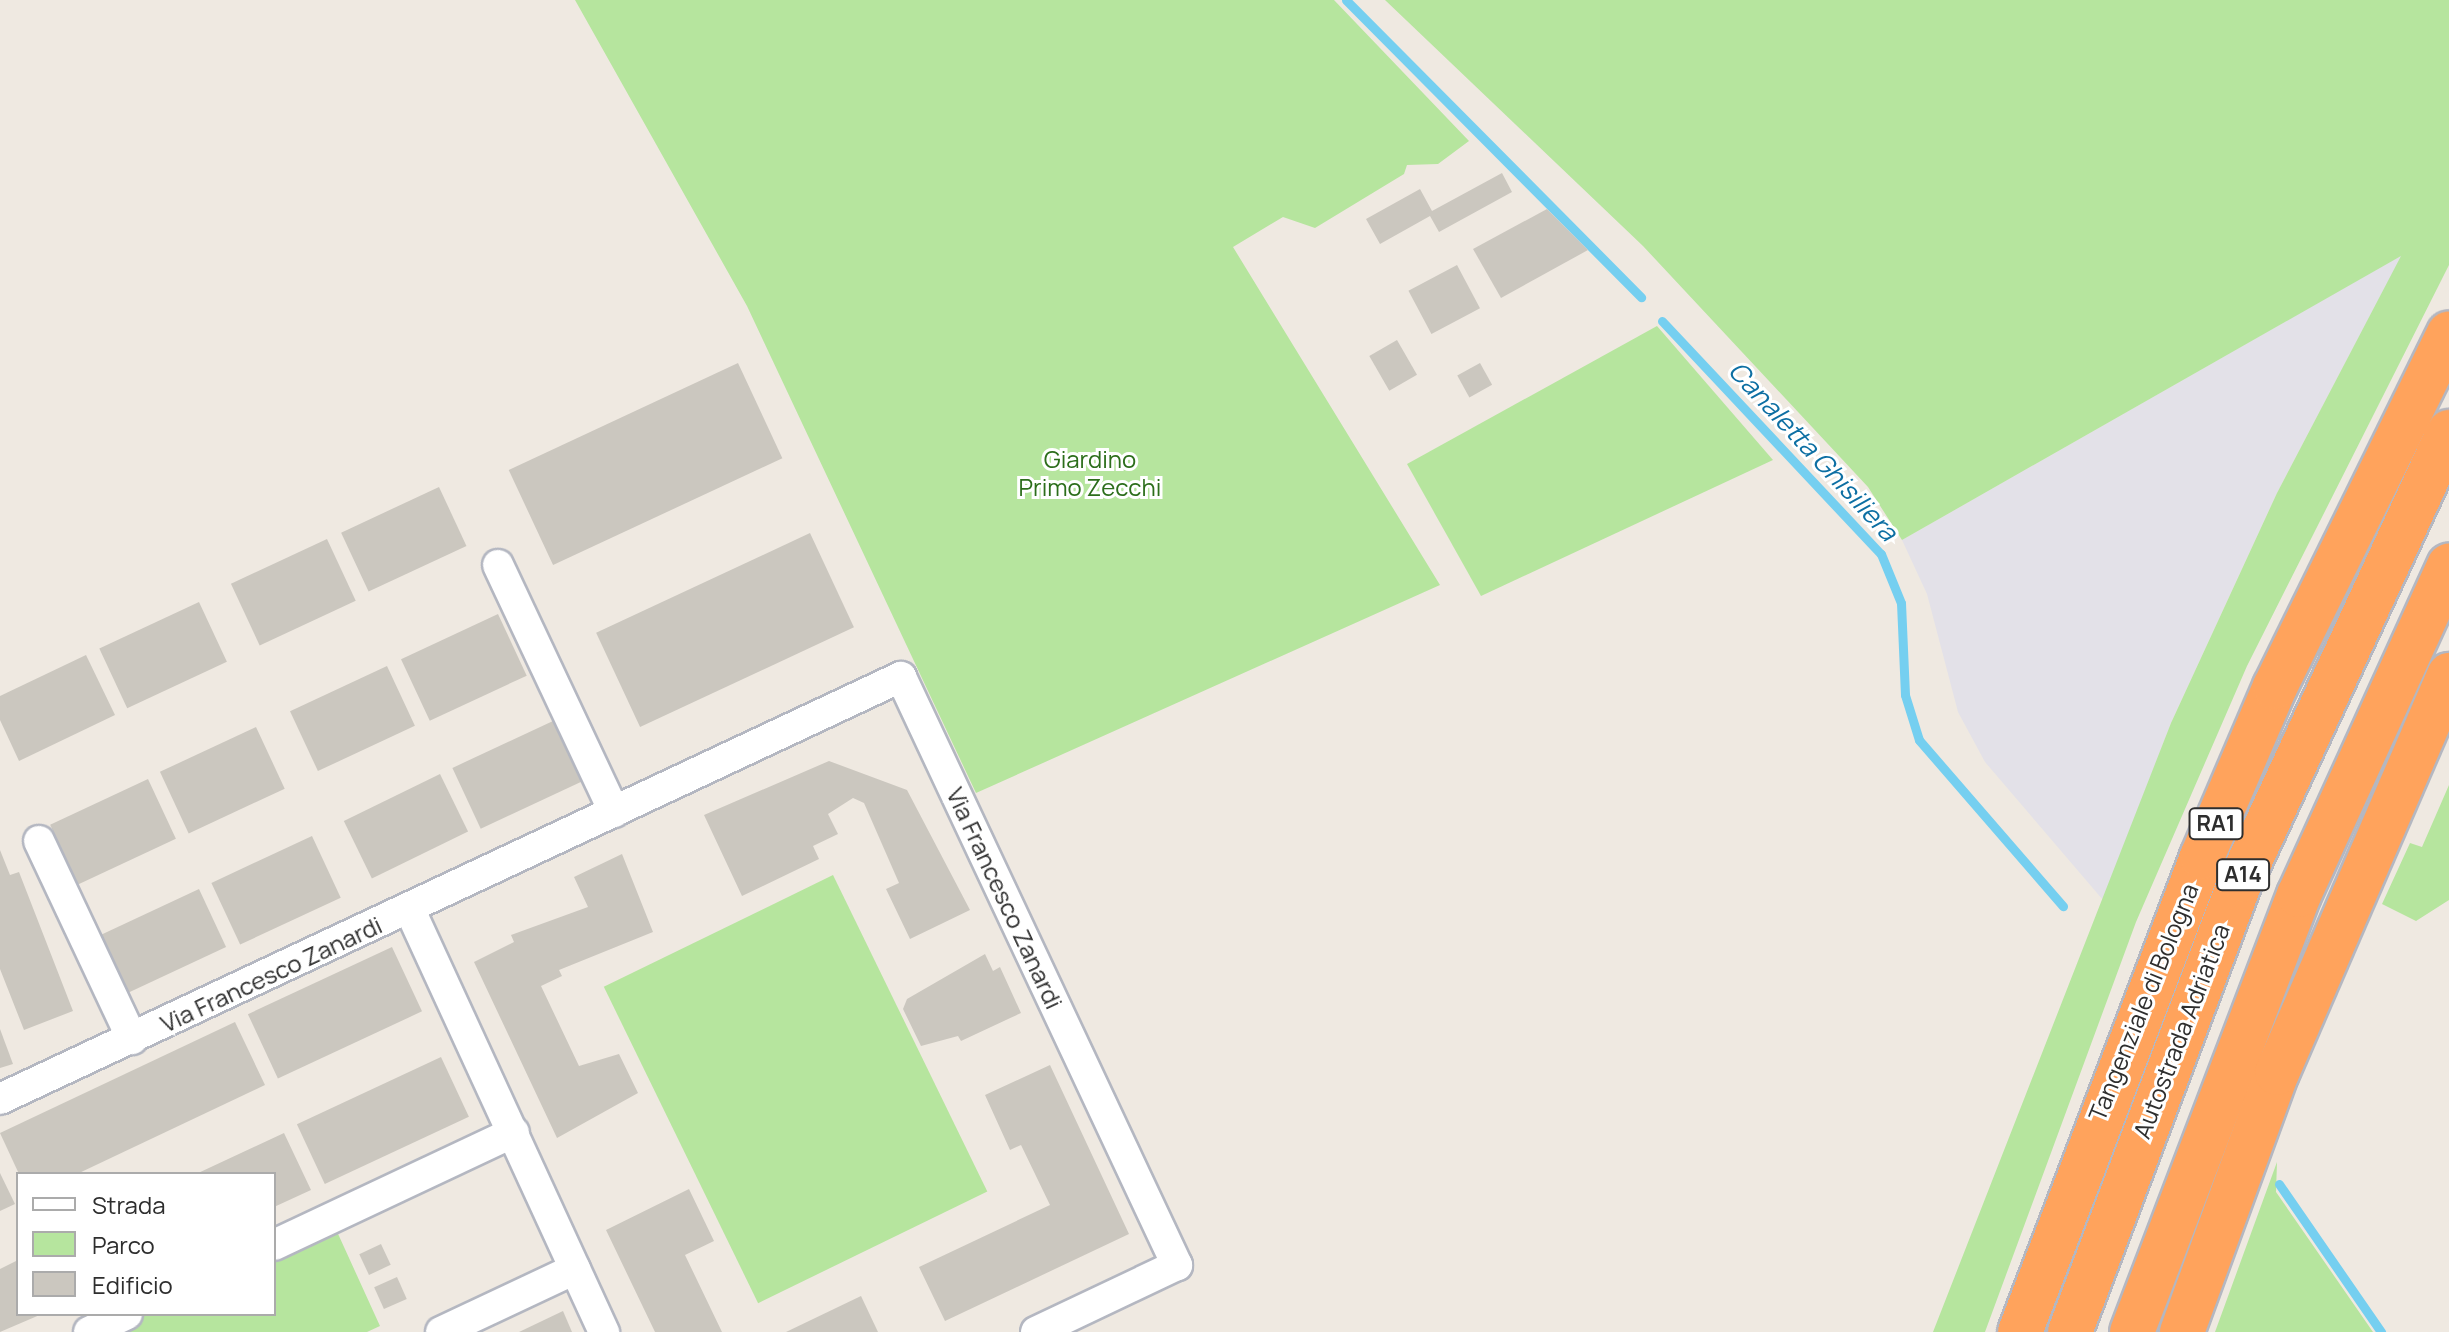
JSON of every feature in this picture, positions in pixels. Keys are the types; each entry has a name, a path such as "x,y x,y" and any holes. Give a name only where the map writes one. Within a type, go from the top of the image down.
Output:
{"highway":[{"name":"Tangenziale di Bologna","path":"2020,1332 2101,1104 2275,687 2449,333"},
{"name":"Autostrada Adriatica","path":"2070,1332 2241,880 2449,432"},
{"name":"A14","path":"2132,1332 2293,908 2449,566"},
{"path":"2182,1332 2277,1073 2449,675"}],"street":[{"path":"498,565 614,812"},
{"name":"Via Francesco Zanardi","path":"0,1099 901,677 1177,1265 1036,1332"},
{"name":"Via Francesco Zanardi","path":"39,841 132,1039"},
{"name":"Via Francesco Zanardi","path":"409,908 604,1332"},
{"path":"276,1244 514,1132"},
{"path":"441,1332 575,1269"},
{"path":"89,1332 123,1316"}],"shaded area":[{"path":"2402,255 2277,493 2171,723 2103,900 1985,762 1958,712 1927,594 1902,540"}],"green space":[{"name":"Giardino Primo Zecchi","path":"575,0 1334,0 1469,141 1438,164 1407,165 1404,174 1315,228 1283,217 1233,247 1440,585 976,793 747,306"},
{"path":"1385,0 2449,0 2449,265 2247,666 2136,922 1985,1332 1933,1332 2171,723 2277,493 2401,256 1902,540 1868,487 1643,246"},
{"path":"1657,326 1773,460 1481,596 1407,464"},
{"path":"2449,785 2449,900 2416,921 2382,904 2410,843 2422,847"},
{"path":"833,875 987,1191 758,1303 604,987"},
{"path":"2277,1162 2276,1192 2373,1332 2215,1332"},
{"path":"334,1225 380,1326 367,1332 105,1332 140,1316 276,1316 276,1252"}],"building":[{"path":"1502,173 1512,192 1439,232 1430,216 1380,244 1366,219 1420,189 1432,211"},
{"path":"1547,209 1588,250 1501,298 1473,249"},
{"path":"1457,265 1480,308 1431,334 1408,291"},
{"path":"1397,340 1417,375 1389,391 1369,356"},
{"path":"738,363 782,458 553,565 509,470"},
{"path":"1480,363 1492,385 1469,397 1457,376"},
{"path":"439,487 466,546 369,592 341,533"},
{"path":"810,533 854,627 640,727 596,633"},
{"path":"327,539 356,601 260,645 231,584"},
{"path":"199,602 227,662 127,708 99,648"},
{"path":"498,614 527,676 430,721 401,659"},
{"path":"86,655 115,715 19,761 0,720 0,696"},
{"path":"387,666 415,726 318,771 290,711"},
{"path":"553,721 581,782 481,829 452,768"},
{"path":"256,727 285,789 189,833 160,772"},
{"path":"829,761 907,790 970,910 910,939 886,889 899,883 864,803 853,798 828,814 838,834 813,846 819,859 742,896 704,815"},
{"path":"440,774 468,832 372,878 344,821"},
{"path":"148,779 176,839 78,884 50,825"},
{"path":"312,836 341,898 240,945 211,883"},
{"path":"0,850 10,875 19,872 73,1011 24,1030 0,969"},
{"path":"622,854 653,932 559,970 562,976 541,986 579,1066 619,1054 638,1093 557,1138 474,962 514,942 511,935 588,907 574,877"},
{"path":"199,889 226,947 128,993 101,935"},
{"path":"392,947 422,1011 278,1079 248,1014"},
{"path":"985,954 993,971 1000,967 1021,1013 961,1041 958,1036 921,1046 903,1009 907,999"},
{"path":"235,1022 265,1085 81,1172 18,1172 0,1133"},
{"path":"0,1029 13,1064 0,1068"},
{"path":"441,1057 469,1117 325,1184 297,1124"},
{"path":"1050,1065 1129,1234 945,1321 919,1267 1050,1205 1021,1145 1010,1150 985,1095"},
{"path":"284,1133 311,1190 276,1206 276,1172 200,1172"},
{"path":"0,1173 15,1204 0,1211"},
{"path":"689,1189 714,1241 685,1255 722,1332 655,1332 606,1230"},
{"path":"381,1244 391,1265 369,1275 359,1254"},
{"path":"16,1261 16,1316 37,1316 0,1332 0,1269"},
{"path":"397,1277 407,1299 384,1309 374,1287"},
{"path":"861,1296 878,1332 786,1332"},
{"path":"563,1311 572,1332 519,1332"}],"waterway":[{"name":"Canaletta Ghisiliera","path":"1346,0 1641,297"},
{"name":"Canaletta Ghisiliera","path":"1662,321 1881,554 1901,603 1905,695 1919,740 2063,906"},
{"name":"Canaletta Ghisiliera","path":"2279,1184 2381,1332"}]}
